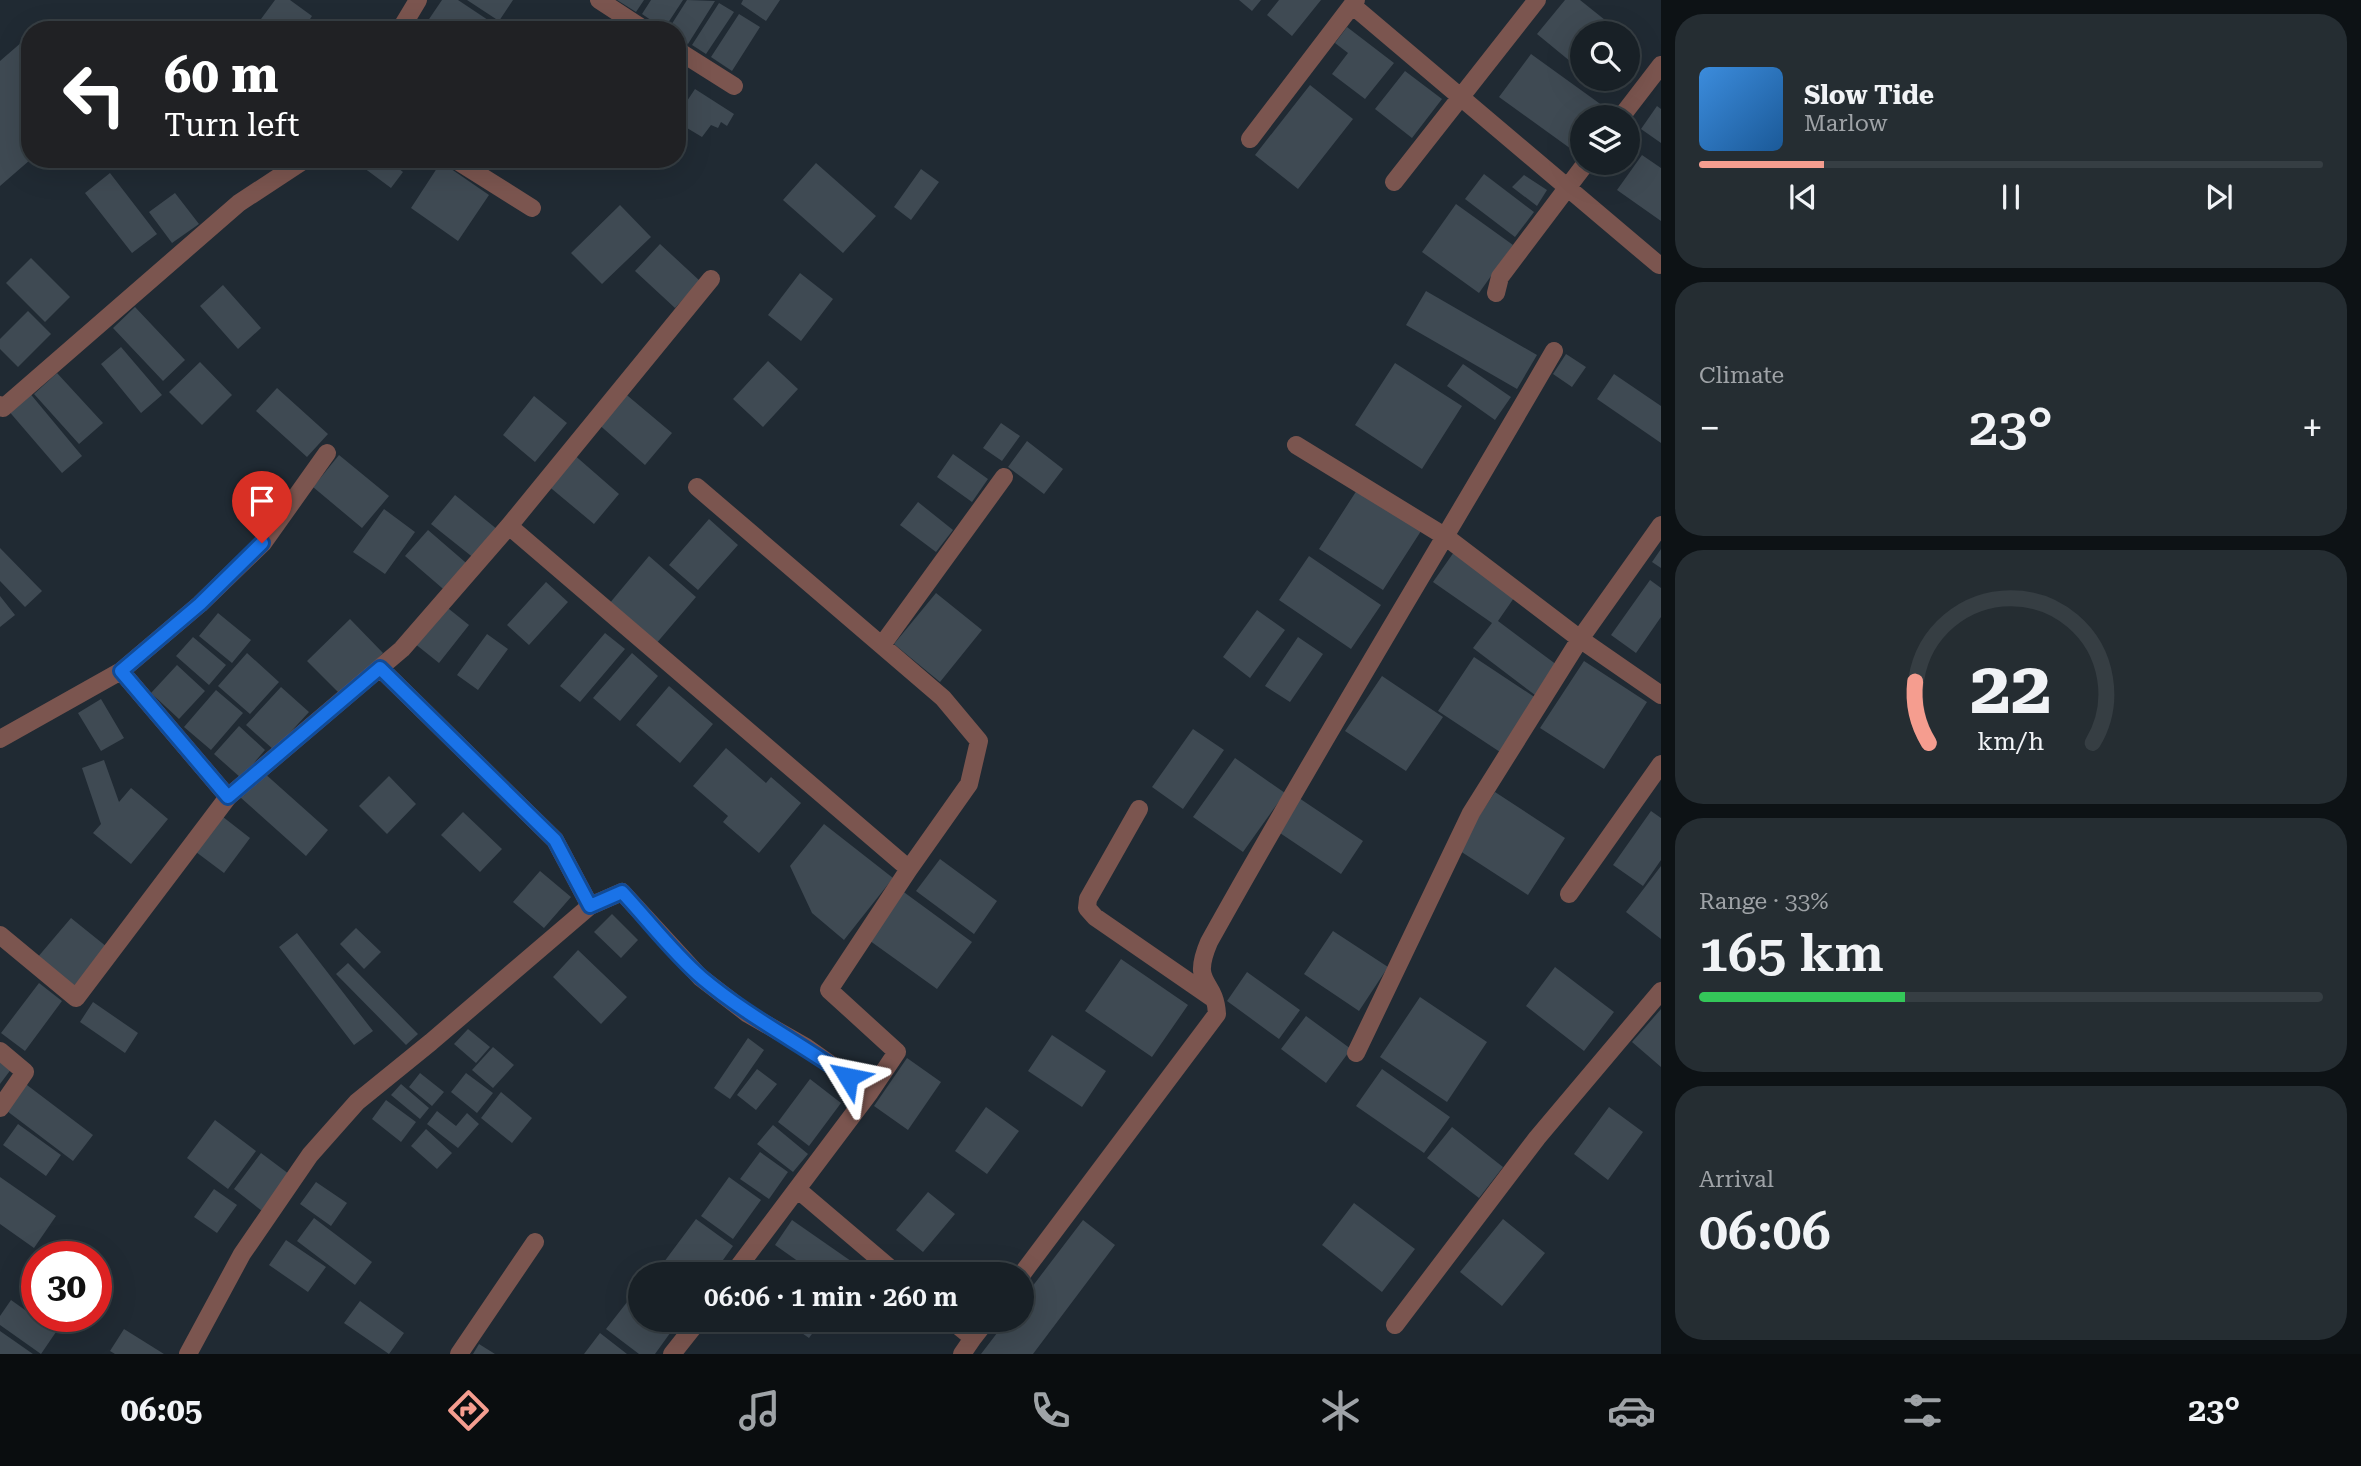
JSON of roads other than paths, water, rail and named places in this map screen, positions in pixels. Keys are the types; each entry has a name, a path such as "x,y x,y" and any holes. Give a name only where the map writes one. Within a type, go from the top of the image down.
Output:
{"street":[{"path":"405,21 418,0"},
{"path":"598,0 631,21"},
{"path":"1394,182 1536,0"},
{"path":"1250,139 1355,3 1659,265"},
{"path":"686,56 734,86"},
{"path":"1630,105 1661,65"},
{"path":"1,408 239,203 292,168"},
{"path":"468,168 532,208"},
{"path":"1496,293 1500,277 1577,175"},
{"path":"0,935 76,998 228,797 402,649 509,526 711,279"},
{"path":"1031,1262 1217,1014 1216,1001 1200,974 1200,961 1209,942 1271,829 1554,351"},
{"path":"1296,444 1446,537 1580,639 1661,695"},
{"path":"0,739 121,671 200,604 262,543 327,453"},
{"path":"882,646 1004,477"},
{"path":"697,487 943,698 979,741 969,784 829,990 897,1052 742,1262"},
{"path":"1356,1053 1471,813 1580,639 1661,525"},
{"path":"509,526 909,869"},
{"path":"380,668 555,840 590,906"},
{"path":"121,671 228,797"},
{"path":"1569,894 1661,764"},
{"path":"1139,809 1088,899 1087,908 1095,917 1216,1001"},
{"path":"188,1354 242,1254 310,1155 349,1111 590,906 622,892 701,976 748,1014 806,1047 870,1092"},
{"path":"1395,1325 1537,1138 1661,991"},
{"path":"0,1051 25,1072 0,1108"},
{"path":"797,1189 883,1262"},
{"path":"459,1354 535,1242"},
{"path":"672,1354 689,1332"},
{"path":"966,1332 973,1338"},
{"path":"962,1354 978,1332"}]}
